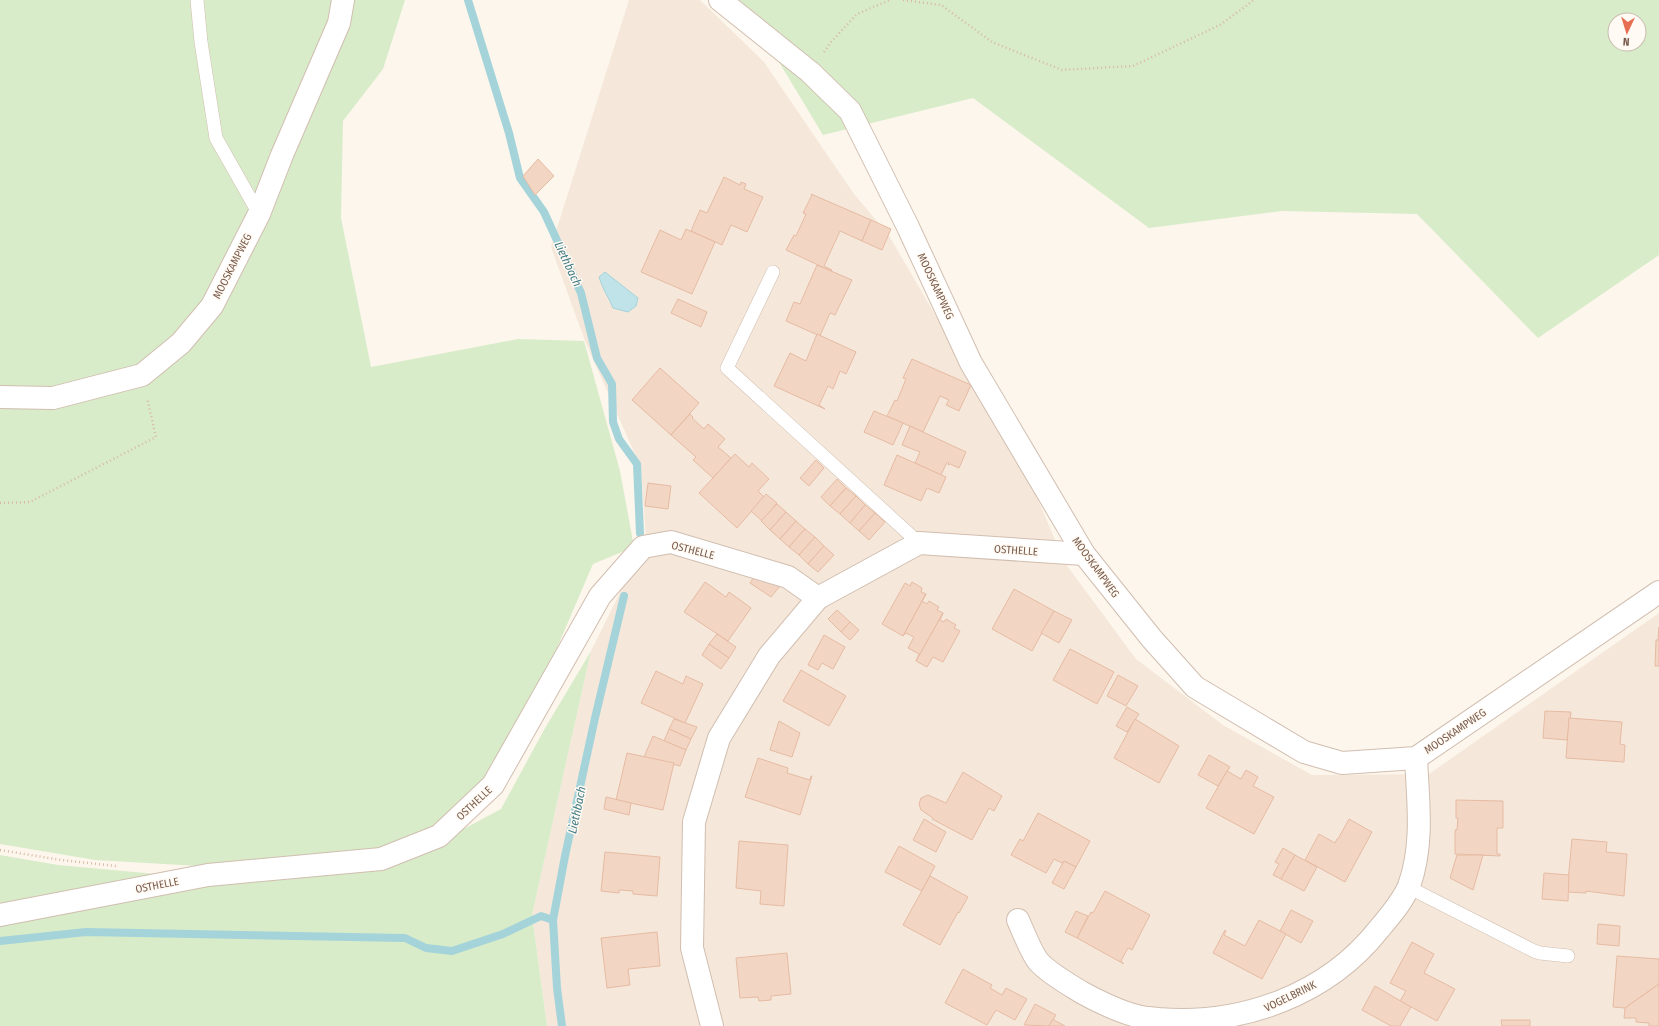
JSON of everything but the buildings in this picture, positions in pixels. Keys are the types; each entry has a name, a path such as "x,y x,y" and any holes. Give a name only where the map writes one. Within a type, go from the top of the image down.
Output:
{"street":[{"name":"MOOSKAMPWEG","path":"0,397 53,398 142,375 181,343 212,306 259,214 282,155 339,23 343,0"},
{"name":"MOOSKAMPWEG","path":"720,0 810,72 850,111 908,226 971,363 1084,554 1152,639 1195,688 1304,752 1342,764 1416,758 1659,592"},
{"name":"OSTHELLE","path":"0,916 208,875 381,859 439,836 493,785 600,596 644,547 671,542 788,577 818,598"},
{"name":"OSTHELLE","path":"919,543 1084,554"},
{"path":"712,1026 692,948 694,822 719,738 769,656 818,598 919,543"},
{"name":"VOGELBRINK","path":"1018,920 1038,961 1062,981 1093,999 1136,1016 1181,1022 1222,1019 1266,1009 1308,989 1339,968 1367,944 1391,914 1408,887 1416,861 1419,835 1416,758"}],"lane":[{"path":"197,0 216,138 259,214"},
{"path":"773,272 728,368 919,543"},
{"path":"1408,887 1534,951 1568,956"}],"path":[{"path":"810,72 831,42 857,14 890,0"},
{"path":"903,0 941,5 992,42 1062,70 1133,66 1220,25 1254,0"},
{"path":"0,503 30,502 156,437 142,375"},
{"path":"0,850 61,860 123,867"}],"shaded area":[{"path":"629,0 700,0 764,62 854,194 888,234 1024,467 1065,563 1136,659 1223,725 1312,775 1429,774 1659,613 1659,1026 547,1026 532,915 591,651 646,540 641,468 585,341 551,247"}],"green space":[{"path":"0,0 405,0 383,69 343,121 341,218 371,367 518,339 584,341 620,471 634,547 593,564 541,685 488,781 436,829 378,851 199,866 95,860 0,844"},
{"path":"718,0 1659,0 1659,255 1538,338 1417,214 1282,211 1149,228 973,98 823,135 773,52"},
{"path":"591,651 532,915 547,1026 0,1026 0,922 445,839 501,809 544,730"},
{"path":"0,855 58,865 178,876 0,909"}],"water":[{"path":"605,272 638,298 636,306 628,312 613,308 599,277"}],"waterway":[{"name":"Liethbach","path":"468,0 509,133 520,178 544,212 581,293 597,358 612,384 613,422 619,439 637,464 640,533"},
{"name":"Liethbach","path":"562,1026 557,988 553,920 565,856 595,718 624,596"},
{"path":"0,941 86,932 405,938 426,948 452,951 503,934 541,916 553,920"}]}
